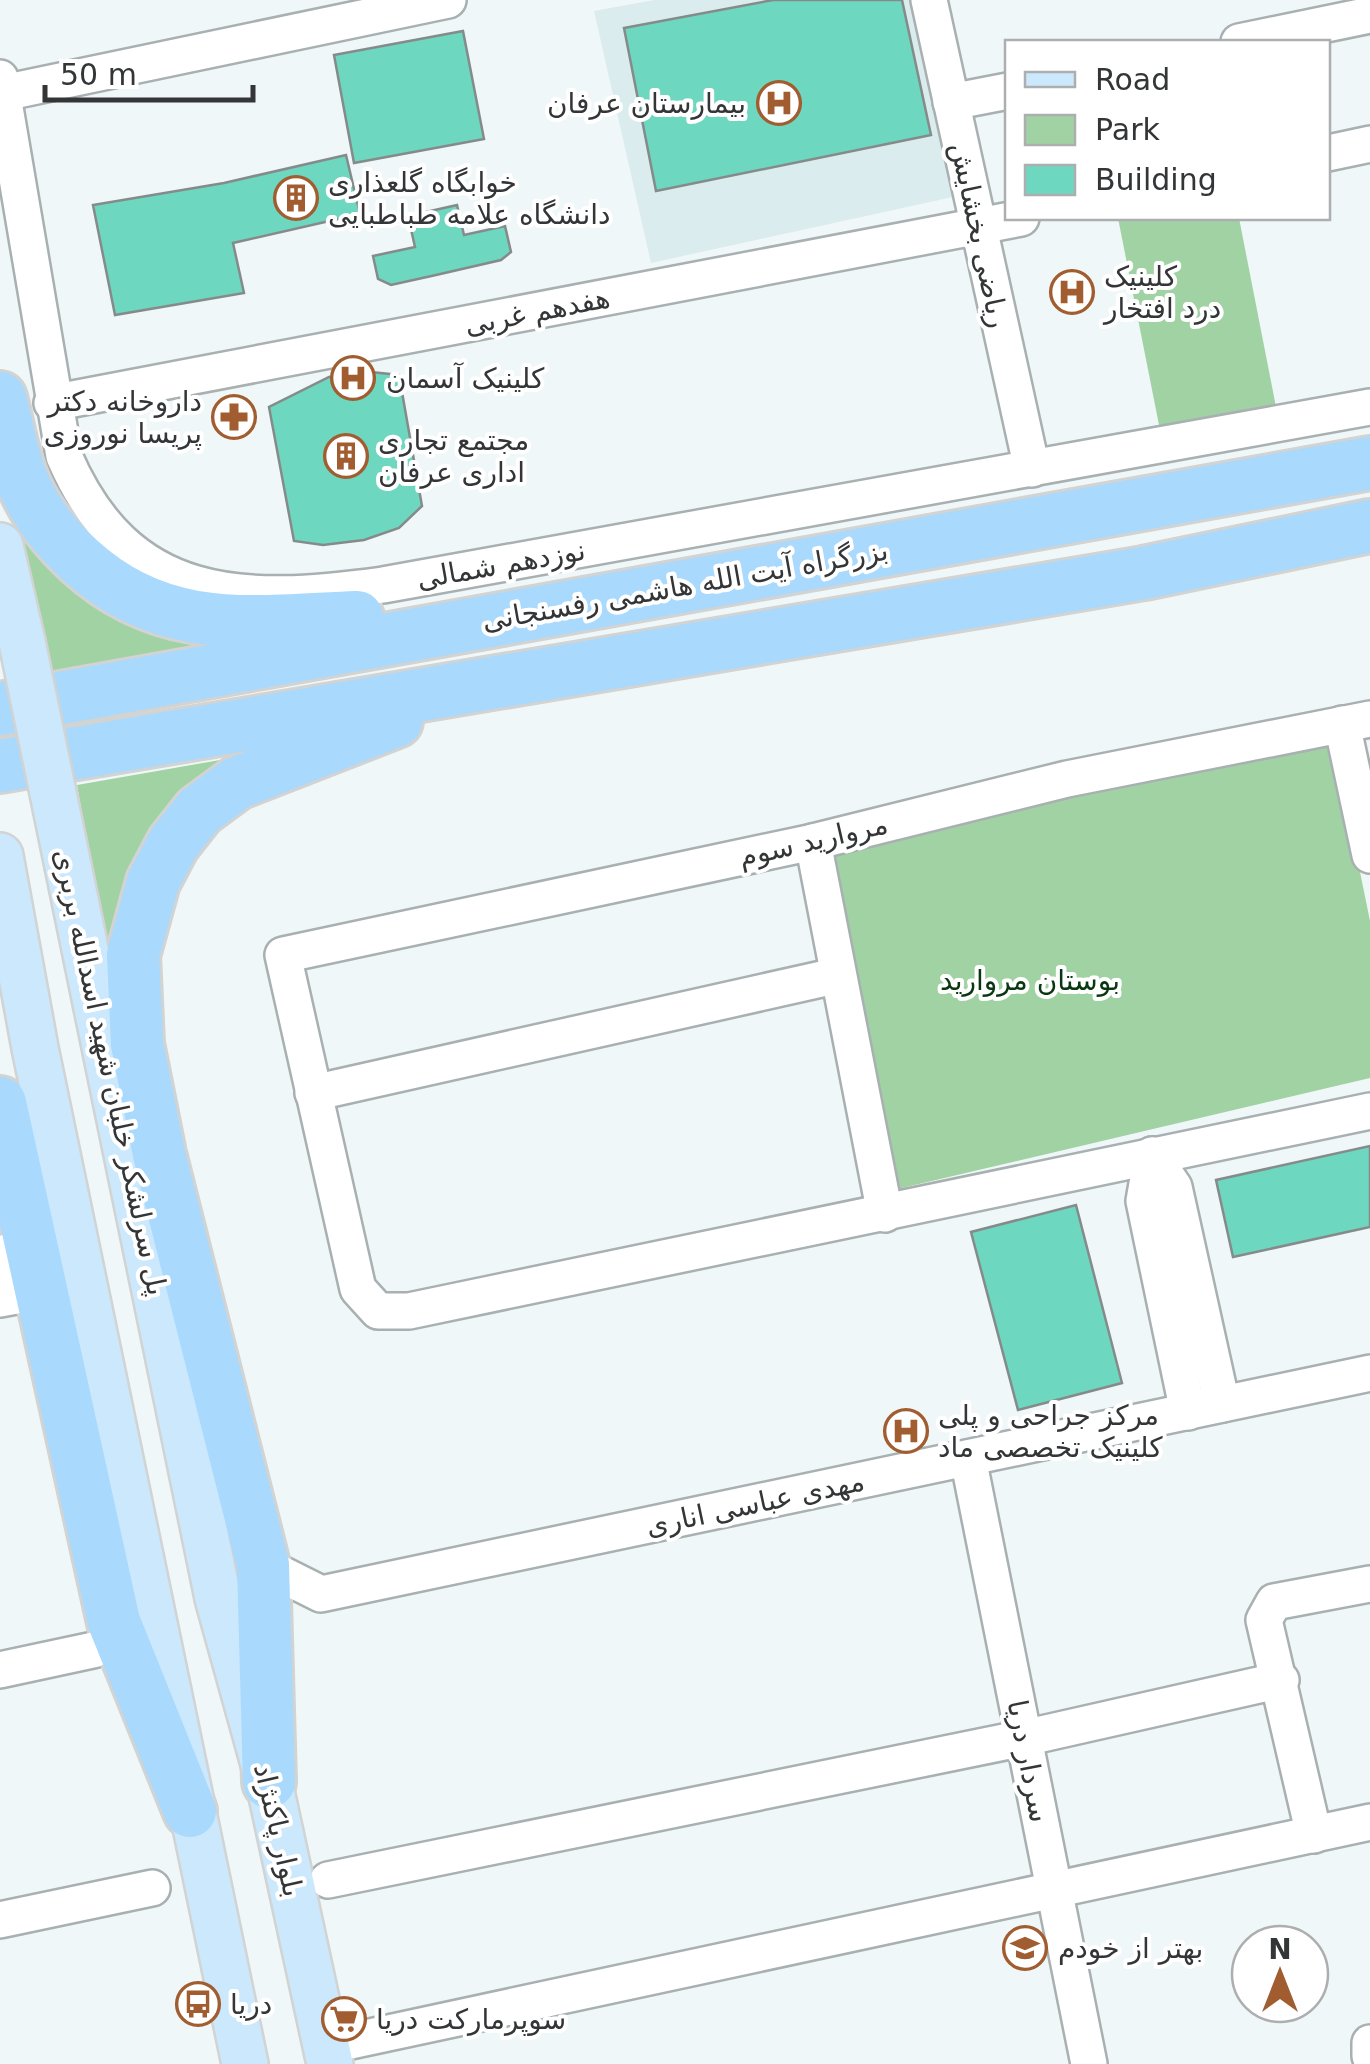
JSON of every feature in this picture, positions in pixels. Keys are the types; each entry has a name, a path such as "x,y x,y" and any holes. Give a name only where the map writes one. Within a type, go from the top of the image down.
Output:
{"highway":[{"path":"0,398 23,483 47,526 103,581 168,614 254,622 549,610"},
{"name":"بزرگراه آیت الله هاشمی رفسنجانی","path":"0,709 1370,464"},
{"path":"0,766 1144,574 1370,526"},
{"path":"270,1782 264,1566 158,1154 136,1044 131,989 139,920 173,844 199,811 236,783 500,682"},
{"path":"0,1104 114,1622 190,1811"}],"main road":[{"name":"پل سرلشکر خلبان شهید اسدالله بربری","path":"0,546 218,1598"},
{"path":"2,868 35,1048 154,1612 190,1811 245,2064"},
{"name":"بلوار پاکنژاد","path":"218,1598 341,2053"}],"street":[{"path":"1,85 448,0"},
{"name":"ریاضی بخشایش","path":"929,0 1032,469"},
{"path":"1248,40 1370,15"},
{"name":"نوزدهم شمالی","path":"1,85 64,456 88,506 141,558 195,585 296,597 383,585 1370,407"},
{"path":"952,102 1005,92"},
{"path":"1330,153 1370,144"},
{"name":"هفدهم غربی","path":"52,403 1010,220"},
{"path":"1356,721 1370,855"},
{"name":"مروارید سوم","path":"313,1094 283,955 813,842 1067,778 1356,721"},
{"path":"813,842 835,976 885,1214"},
{"path":"835,976 313,1094 358,1290 378,1312 409,1312 1370,1111"},
{"path":"1152,1155 1144,1201 1205,1408"},
{"path":"0,1221 8,1298"},
{"name":"مهدی عباسی اناری","path":"264,1566 320,1594 1370,1373"},
{"name":"سردار دریا","path":"968,1458 1090,2064"},
{"path":"1314,1835 1264,1620 1266,1610 1274,1602 1370,1584"},
{"path":"0,1670 92,1650"},
{"path":"328,1880 1024,1738 1281,1680"},
{"path":"341,2053 1370,1822"},
{"path":"0,1920 152,1888"},
{"path":"1370,2043 1370,2056"}],"shaded area":[{"name":"بیمارستان عرفان","path":"654,0 921,0 962,195 651,263 594,11"}],"green space":[{"path":"1118,220 1239,220 1276,407 1160,430"},
{"path":"10,482 30,521 321,627 51,675"},
{"path":"340,739 207,792 124,1053 77,785"},
{"name":"بوستان مروارید","path":"1333,739 1370,921 1370,1078 889,1191 832,846"}],"building":[{"path":"773,0 902,0 931,135 656,191 624,28"},
{"path":"463,31 484,139 354,163 334,55"},
{"path":"346,155 360,214 233,243 244,293 115,315 93,205 224,183"},
{"path":"457,205 464,235 505,226 511,252 501,260 391,285 378,279 373,256 415,247 408,216"},
{"name":"مجتمع تجاری اداری عرفان","path":"371,372 399,375 422,506 399,528 364,540 323,545 294,541 269,407 329,377"},
{"path":"1370,1146 1370,1227 1233,1257 1216,1180"},
{"path":"1076,1205 1122,1383 1018,1410 971,1232"}],"place":[{"name":"بیمارستان عرفان","path":"779,103"},
{"name":"خوابگاه گلعذاری دانشگاه علامه طباطبایی","path":"296,198"},
{"name":"کلینیک درد افتخار","path":"1072,292"},
{"name":"کلینیک آسمان","path":"353,378"},
{"name":"داروخانه دکتر پریسا نوروزی","path":"234,417"},
{"name":"مجتمع تجاری اداری عرفان","path":"346,456"},
{"name":"مرکز جراحی و پلی کلینیک تخصصی ماد","path":"906,1431"},
{"name":"بهتر از خودم","path":"1025,1948"},
{"name":"دریا","path":"198,2004"},
{"name":"سوپرمارکت دریا","path":"344,2019"}]}
